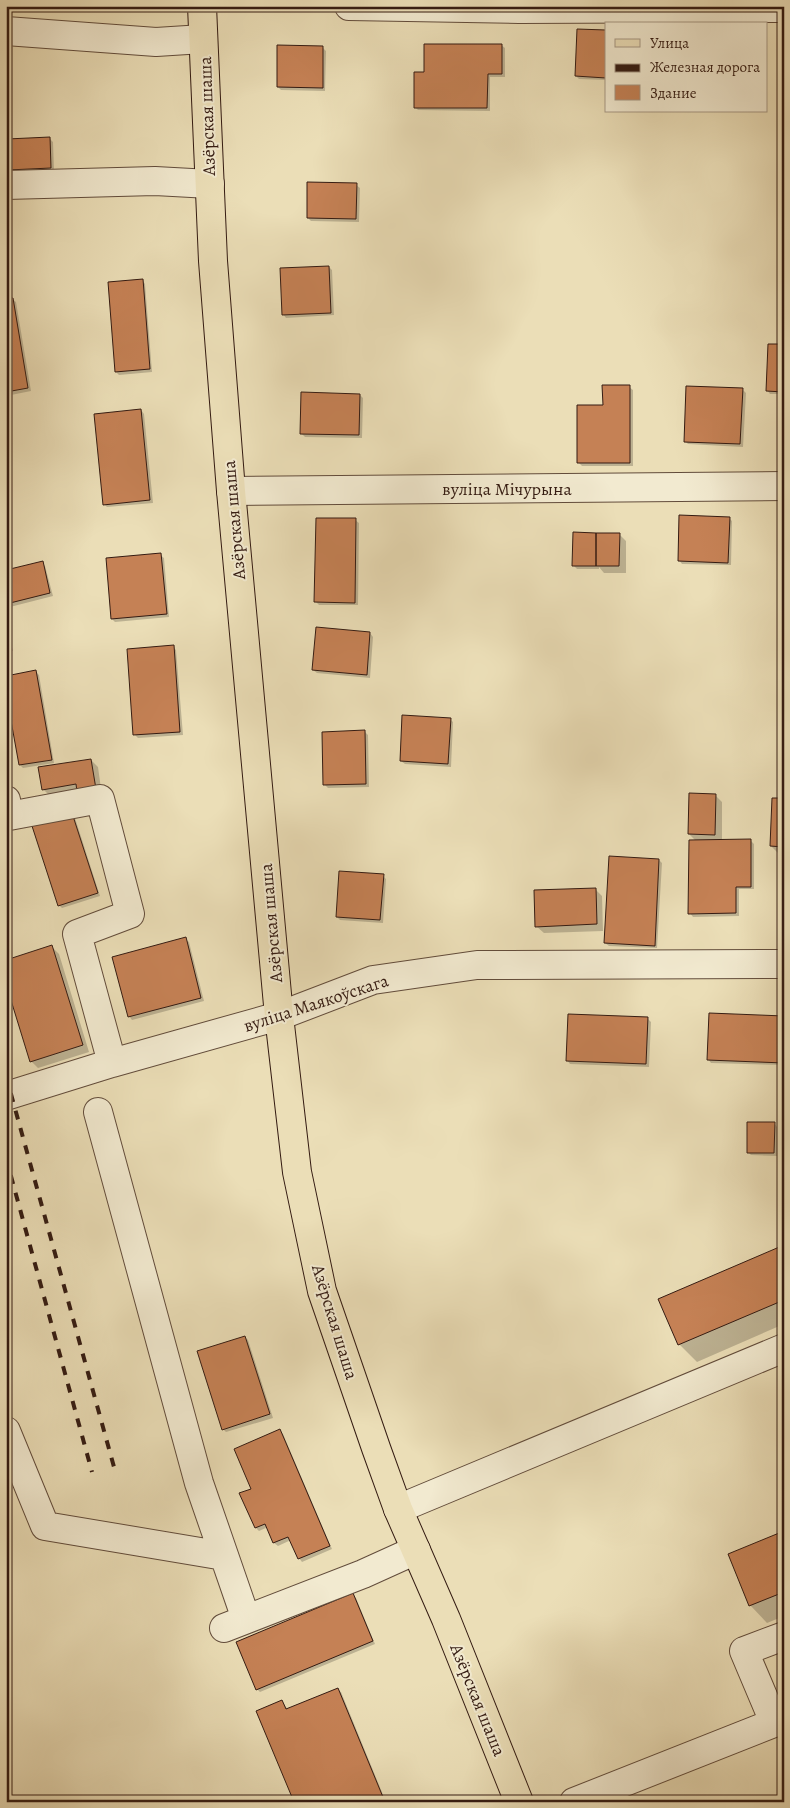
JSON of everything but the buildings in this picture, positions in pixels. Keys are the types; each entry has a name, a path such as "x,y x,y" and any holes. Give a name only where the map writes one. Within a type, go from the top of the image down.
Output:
{"main road":[{"name":"Азёрская шаша","path":"202,6 213,262 231,491 279,1016 297,1172 322,1291 398,1509 450,1628 519,1802"}],"street":[{"path":"349,6 784,8"},
{"path":"6,31 156,42 204,39"},
{"path":"6,185 155,181 210,184"},
{"name":"вуліца Мічурына","path":"231,491 784,486"},
{"path":"6,800 9,816 100,799 130,914 76,934 112,1063"},
{"name":"вуліца Маякоўскага","path":"6,1096 112,1063 279,1016 373,980 477,965 784,964"},
{"path":"98,1112 199,1483 224,1556 235,1624 363,1574 416,1550"},
{"path":"398,1509 784,1348"},
{"path":"6,1431 44,1526 224,1556"},
{"path":"574,1802 779,1720 744,1651 784,1636"}],"railway":[{"path":"6,1076 114,1467"},
{"path":"6,1158 92,1472"}]}
